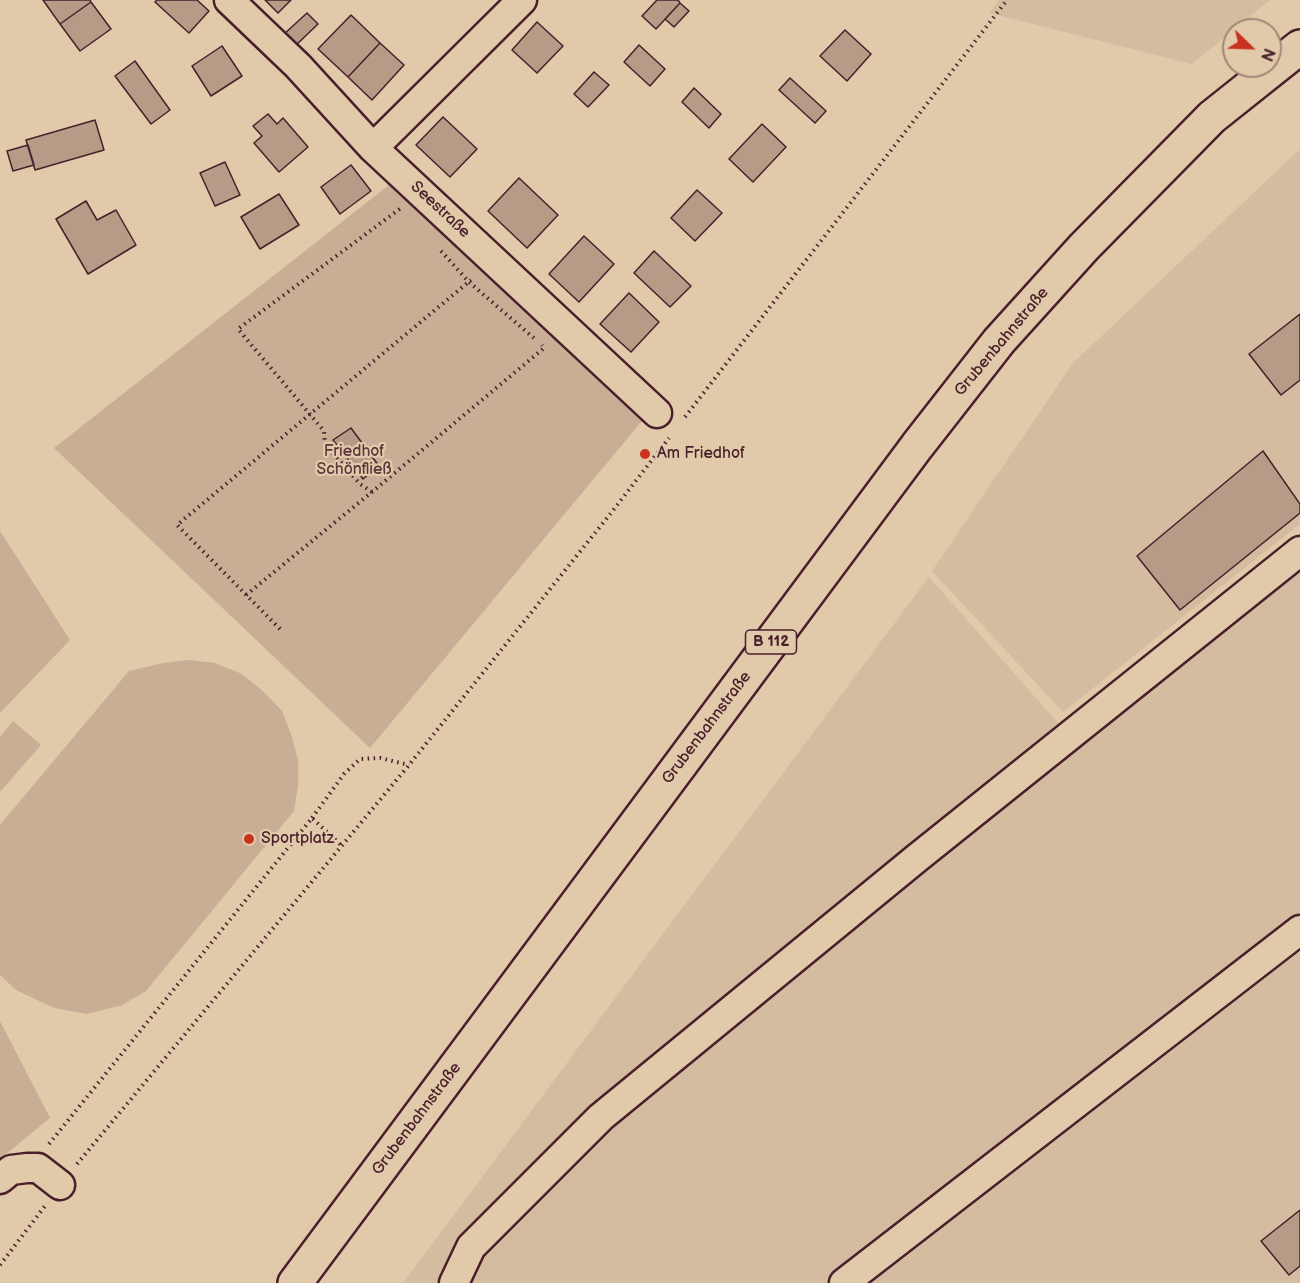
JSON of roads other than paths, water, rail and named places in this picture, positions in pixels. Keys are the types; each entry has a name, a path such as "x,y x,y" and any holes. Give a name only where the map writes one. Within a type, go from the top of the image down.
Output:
{"main road":[{"name":"Grubenbahnstraße","path":"295,1283 910,455 999,341 1084,247 1212,117 1300,47"}],"street":[{"name":"Seestraße","path":"230,0 298,66 373,148 672,420"},
{"path":"373,148 522,0"},
{"path":"454,1283 471,1247 601,1117 917,858 1300,551"},
{"path":"844,1283 1300,930"},
{"path":"0,1179 10,1170 27,1168 49,1177"}],"place":[{"name":"Am Friedhof","path":"645,454"},
{"name":"Sportplatz","path":"249,839"}],"park label":[{"name":"Friedhof Schönfließ","path":"354,461"}]}
